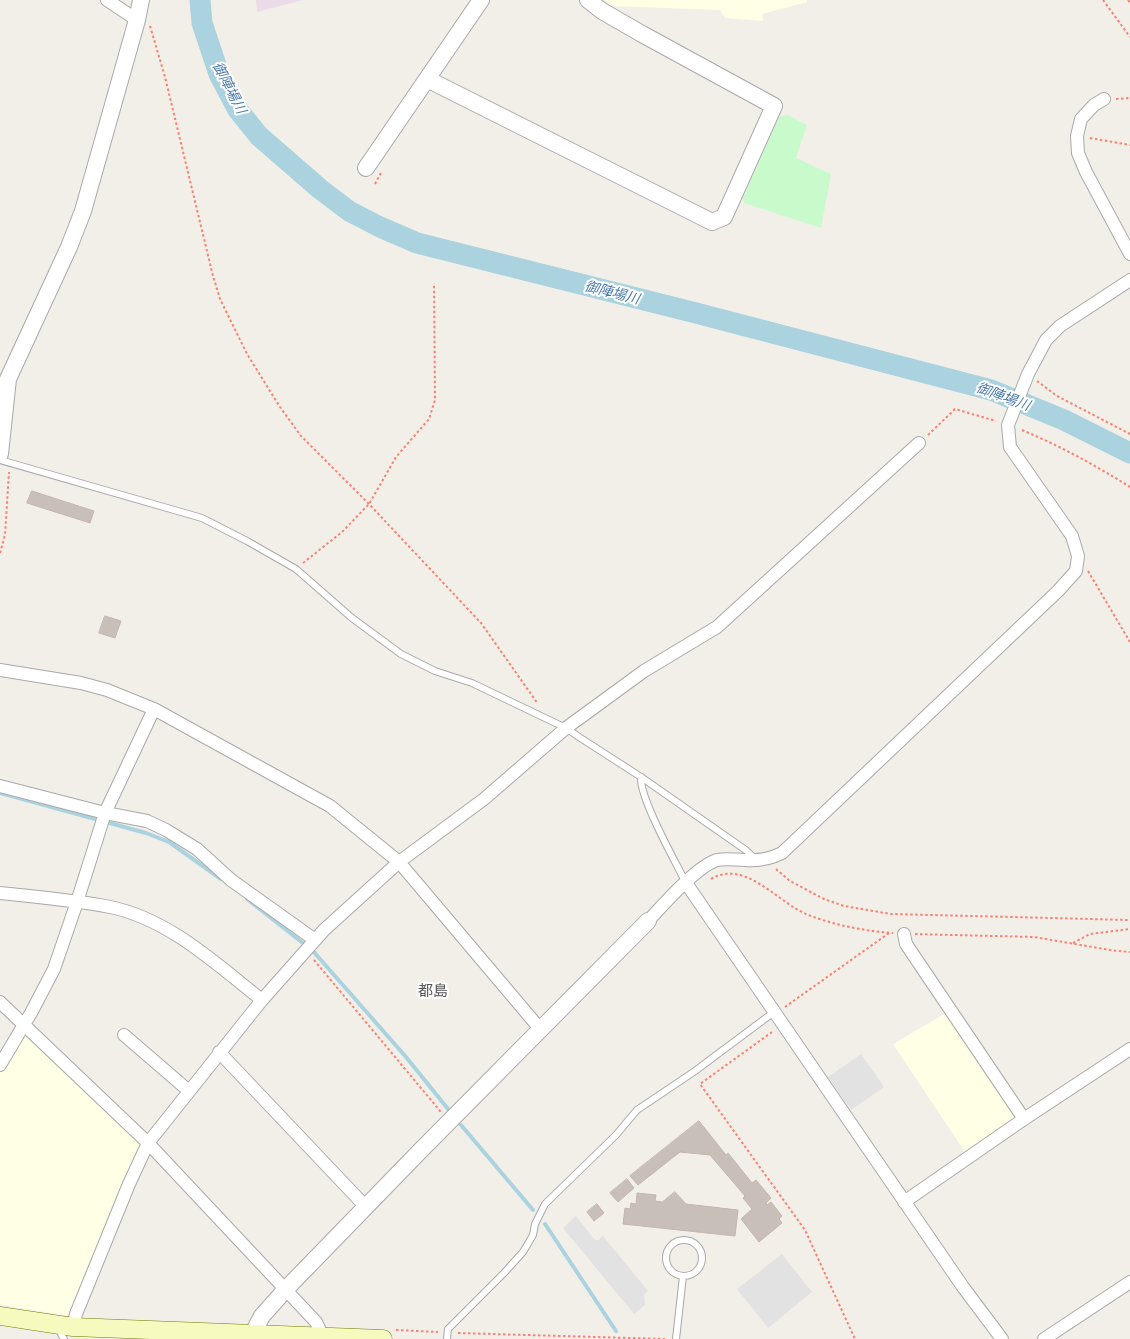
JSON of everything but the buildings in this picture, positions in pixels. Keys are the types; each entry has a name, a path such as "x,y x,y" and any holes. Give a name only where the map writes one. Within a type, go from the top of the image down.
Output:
{"main road":[{"path":"0,1316 66,1331 332,1338 389,1335"}],"street":[{"path":"107,0 138,20"},
{"path":"366,168 481,0"},
{"path":"427,79 712,222 724,216 774,106 602,12 588,0"},
{"path":"0,454 4,377 69,247 83,211 138,20 141,2"},
{"path":"1104,99 1094,105 1081,119 1077,136 1078,153 1086,172 1130,254"},
{"path":"240,1336 262,1316 449,1122 648,921 689,886 706,866 724,859 756,861 771,858 782,853 1058,591 1076,570 1078,556 1072,536 1010,447 1009,421 1028,374 1046,340 1060,326 1130,280"},
{"path":"66,1331 76,1314 129,1184 148,1143 219,1052 324,930 399,862 484,799 566,728 644,671 717,627 919,443"},
{"path":"0,670 81,683 107,690 154,710 330,806 399,862 541,1030"},
{"path":"0,1065 54,969 105,813 154,710"},
{"path":"0,786 105,813 147,821 166,830 197,849 231,880 315,940"},
{"path":"689,886 904,1202 1002,1339"},
{"path":"0,893 111,907 135,915 168,930 192,945 262,1000"},
{"path":"904,934 906,944 1024,1118"},
{"path":"0,1002 148,1143 332,1338"},
{"path":"124,1035 188,1091"},
{"path":"904,1202 1024,1118 1130,1049"},
{"path":"219,1052 366,1207"},
{"path":"1044,1339 1130,1282"}],"lane":[{"path":"0,460 202,518 247,541 296,569 352,618 401,654 435,671 472,683 566,728 641,777 747,851 756,861"},
{"path":"641,777 640,784 656,822 689,886"},
{"path":"447,1339 448,1329 523,1252 545,1204 616,1136 637,1110 774,1012"},
{"path":"683,1241 694,1244 701,1253 702,1258 699,1269 694,1273 683,1276 672,1272 666,1262 668,1250 677,1242 683,1241"},
{"path":"676,1339 683,1276"}],"path":[{"path":"1103,0 1130,37"},
{"path":"141,2 154,36 213,276 228,316 247,354 301,436 369,504 481,623 550,720"},
{"path":"1077,136 1130,145"},
{"path":"296,569 342,532 369,504 396,457 429,419 436,400 434,283"},
{"path":"1028,374 1057,396 1130,434"},
{"path":"919,443 955,409 1009,421 1092,463 1130,487"},
{"path":"1088,570 1130,642"},
{"path":"771,858 778,873 805,890 824,899 864,910 891,914 938,916 1130,920"},
{"path":"689,886 727,873 747,876 786,903 806,914 860,929 904,934 1034,937 1130,952"},
{"path":"1073,943 1090,934 1130,929"},
{"path":"774,1012 782,1009 889,933"},
{"path":"306,951 449,1122"},
{"path":"782,1024 700,1084 805,1230 854,1339"},
{"path":"389,1335 443,1332"},
{"path":"452,1332 665,1339"}],"shaded area":[{"path":"256,0 303,0 257,12"},
{"path":"604,0 807,0 807,2 762,14 763,21 725,18 720,10 614,6"},
{"path":"946,1013 1014,1116 1014,1119 965,1152 893,1044"},
{"path":"25,1033 142,1140 86,1280 69,1316 0,1305 0,1068"},
{"path":"861,1054 884,1087 851,1110 828,1077"},
{"path":"576,1216 595,1240 603,1236 648,1291 644,1295 645,1305 634,1314 563,1228"},
{"path":"782,1254 812,1292 768,1328 737,1289"}],"green space":[{"path":"788,115 807,125 796,158 831,174 821,228 744,203 743,198 779,117"}],"waterway":[{"name":"御陣場川","path":"200,0 202,23 219,74 238,110 259,136 320,189 349,211 380,227 417,243 991,390 1064,420 1130,453"},
{"path":"0,793 146,833 169,842 221,879"},
{"path":"247,899 313,951 406,1057 448,1109"},
{"path":"461,1125 533,1210"},
{"path":"545,1224 616,1331"}],"district":[{"name":"都島","path":"433,992"}]}
